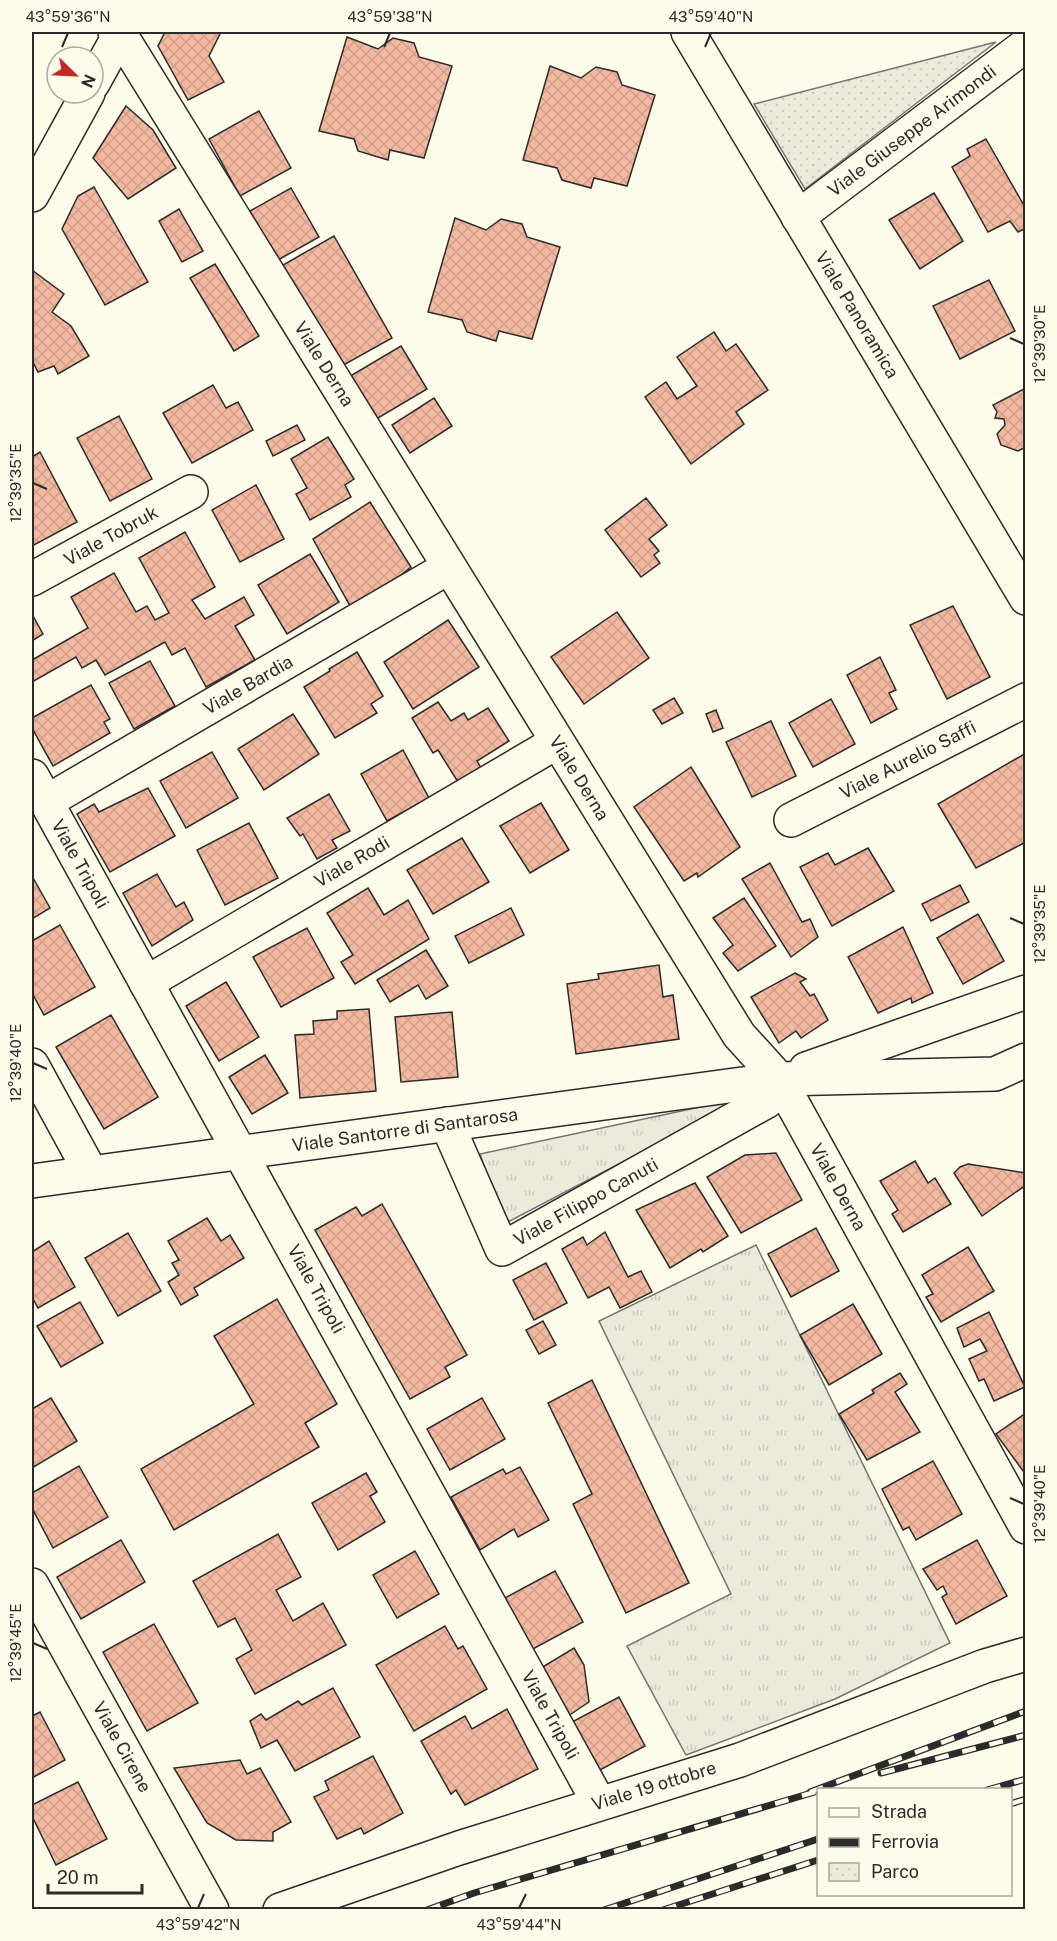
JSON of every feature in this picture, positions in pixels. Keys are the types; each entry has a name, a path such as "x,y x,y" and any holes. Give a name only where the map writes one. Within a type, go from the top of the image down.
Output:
{"street":[{"path":"105,59 119,32"},
{"name":"Viale Derna","path":"119,32 739,1035 779,1079 1026,1527"},
{"name":"Viale Panoramica","path":"688,32 1026,598"},
{"name":"Viale Giuseppe Arimondi","path":"798,217 1026,45"},
{"path":"32,195 81,105"},
{"name":"Viale Tobruk","path":"32,579 191,492"},
{"name":"Viale Bardia","path":"39,789 449,567"},
{"name":"Viale Aurelio Saffi","path":"791,820 1026,700"},
{"name":"Viale Rodi","path":"146,982 557,742"},
{"name":"Viale Tripoli","path":"39,789 599,1803"},
{"name":"Viale Santorre di Santarosa","path":"779,1079 1026,992"},
{"name":"Viale Santorre di Santarosa","path":"32,1181 779,1079 995,1074 1026,1060"},
{"path":"32,1065 91,1173"},
{"name":"Viale Filippo Canuti","path":"447,1124 502,1249 767,1101 779,1079"},
{"name":"Viale Cirene","path":"32,1585 212,1910"},
{"name":"Viale 19 ottobre","path":"280,1910 459,1848 740,1760 985,1666 1026,1654"}],"green space":[{"path":"996,42 805,189 754,104"},
{"path":"747,1097 504,1224 480,1154"},
{"path":"756,1245 950,1643 835,1699 686,1755 627,1646 731,1594 599,1321"}],"building":[{"path":"165,32 221,32 209,56 224,82 188,100 158,46"},
{"path":"347,37 378,49 393,38 414,43 419,57 452,66 424,158 390,150 388,160 358,151 354,139 319,131"},
{"path":"550,66 581,78 596,67 617,72 622,85 655,95 627,186 594,178 591,188 562,180 557,168 523,160"},
{"path":"126,106 153,130 176,168 128,199 93,158"},
{"path":"259,111 291,168 240,196 209,139"},
{"path":"986,139 1026,209 1026,228 1018,232 1010,221 988,232 952,167 970,156 967,149"},
{"path":"94,187 148,282 105,305 62,229 78,196"},
{"path":"291,188 319,237 278,260 250,211"},
{"path":"934,193 963,241 920,269 889,220"},
{"path":"179,209 203,251 182,262 159,221"},
{"path":"455,218 486,230 501,219 522,224 527,237 560,247 532,339 499,331 496,341 467,332 462,320 428,312"},
{"path":"334,236 392,338 340,367 283,265"},
{"path":"215,264 259,336 234,351 190,278"},
{"path":"32,270 64,294 52,312 71,326 89,356 58,374 54,366 38,372 32,360"},
{"path":"989,280 1015,331 960,359 933,306"},
{"path":"714,332 726,351 736,344 768,390 736,412 744,424 691,464 645,397 666,382 677,399 697,386 677,357"},
{"path":"401,346 427,389 373,421 347,378"},
{"path":"213,385 226,408 238,402 253,430 192,463 163,413"},
{"path":"1026,388 1026,447 1018,451 1001,445 997,434 1005,425 1004,419 995,418 997,412 993,405"},
{"path":"434,398 452,426 410,453 392,425"},
{"path":"119,416 152,479 110,501 77,438"},
{"path":"297,425 305,440 273,456 266,441"},
{"path":"328,437 354,479 345,485 351,497 310,520 296,494 307,488 291,459"},
{"path":"40,452 77,522 32,546 32,457"},
{"path":"256,485 284,539 240,562 212,510"},
{"path":"646,498 667,525 649,539 659,551 654,555 660,563 641,577 605,530"},
{"path":"370,502 411,567 354,613 313,539"},
{"path":"185,532 215,587 192,600 205,619 244,597 254,615 235,626 255,660 206,687 185,648 172,655 165,642 105,675 96,660 82,668 76,657 32,682 32,660 88,628 71,597 114,573 136,612 147,606 155,620 169,613 139,558"},
{"path":"310,554 339,602 287,634 258,585"},
{"path":"953,606 990,677 947,699 910,625"},
{"path":"617,612 649,658 584,704 551,657"},
{"path":"32,614 43,634 32,641"},
{"path":"448,620 479,667 413,709 384,662"},
{"path":"357,652 383,696 371,704 377,713 335,738 304,687"},
{"path":"880,657 896,690 889,693 897,709 871,723 847,675"},
{"path":"150,661 175,706 134,729 109,683"},
{"path":"91,685 110,719 104,722 110,733 53,766 32,728 32,718"},
{"path":"674,698 683,713 662,724 653,710"},
{"path":"831,699 855,744 813,767 789,723"},
{"path":"438,702 451,721 464,713 468,720 488,708 509,741 477,761 481,768 458,782 438,750 433,753 412,718"},
{"path":"716,710 723,728 713,732 706,714"},
{"path":"293,714 319,754 264,790 238,749"},
{"path":"771,721 796,776 752,797 726,742"},
{"path":"403,750 429,798 387,821 361,774"},
{"path":"212,752 238,798 186,828 160,781"},
{"path":"1026,753 1026,842 976,868 938,804"},
{"path":"691,767 740,847 698,877 697,873 684,881 634,807"},
{"path":"148,788 175,836 110,872 77,814 94,804 99,812"},
{"path":"329,794 350,831 332,840 337,848 317,859 303,834 300,836 287,818"},
{"path":"541,803 569,850 530,873 500,826"},
{"path":"249,823 278,878 225,905 197,850"},
{"path":"462,838 489,882 433,914 407,870"},
{"path":"868,848 894,891 832,926 800,867 828,853 835,865"},
{"path":"770,863 802,922 810,919 818,937 791,957 742,879"},
{"path":"157,874 176,907 184,902 193,920 152,946 123,893"},
{"path":"32,876 50,908 32,919"},
{"path":"960,885 969,902 931,921 922,904"},
{"path":"368,888 384,915 408,900 429,939 355,984 341,962 353,955 327,913"},
{"path":"744,898 776,946 738,971 723,953 733,945 713,918"},
{"path":"511,908 524,935 469,963 455,936"},
{"path":"978,914 1004,961 963,984 937,938"},
{"path":"60,925 95,987 44,1015 32,993 32,941"},
{"path":"903,927 933,993 912,1003 911,998 878,1013 848,957"},
{"path":"307,928 334,978 281,1007 253,957"},
{"path":"426,950 448,986 426,999 418,985 390,1002 377,980"},
{"path":"659,965 663,997 673,995 679,1039 576,1054 567,984 599,979 598,974"},
{"path":"795,973 806,979 800,982 810,996 814,994 828,1020 801,1038 796,1031 779,1043 751,997"},
{"path":"226,982 259,1037 219,1061 186,1006"},
{"path":"369,1009 376,1091 300,1098 295,1035 314,1034 313,1021 337,1019 337,1011"},
{"path":"452,1012 458,1077 401,1082 395,1017"},
{"path":"111,1015 158,1097 104,1129 56,1047"},
{"path":"265,1055 288,1093 252,1114 229,1077"},
{"path":"776,1153 802,1200 741,1233 707,1177 745,1155"},
{"path":"915,1161 928,1183 935,1178 951,1204 903,1232 892,1214 898,1210 880,1181"},
{"path":"968,1164 1026,1173 1026,1185 982,1216 954,1173 960,1167"},
{"path":"695,1183 728,1236 703,1252 701,1249 670,1268 636,1210"},
{"path":"382,1204 467,1355 445,1367 450,1377 410,1399 315,1230 356,1207 362,1216"},
{"path":"207,1218 221,1241 230,1235 244,1258 194,1288 198,1295 181,1305 168,1282 179,1275 172,1263 179,1260 168,1241"},
{"path":"816,1228 839,1271 791,1297 768,1254"},
{"path":"605,1232 628,1277 641,1271 652,1292 620,1308 609,1287 588,1298 562,1249 583,1237 587,1245"},
{"path":"128,1233 161,1291 118,1316 85,1258"},
{"path":"49,1241 75,1287 38,1308 32,1297 32,1252"},
{"path":"968,1247 994,1291 941,1322 926,1297 933,1294 922,1275"},
{"path":"546,1263 567,1303 534,1320 513,1280"},
{"path":"277,1299 337,1404 305,1423 319,1447 174,1530 141,1469 254,1404 214,1336"},
{"path":"80,1302 103,1343 61,1367 37,1326"},
{"path":"853,1304 882,1354 829,1385 800,1335"},
{"path":"989,1312 1025,1387 994,1401 984,1379 979,1381 969,1359 987,1351 980,1339 964,1347 957,1328"},
{"path":"543,1321 556,1345 539,1354 526,1330"},
{"path":"900,1373 907,1384 895,1392 920,1432 867,1460 839,1414 874,1393 872,1390"},
{"path":"592,1380 689,1583 626,1613 573,1504 592,1494 548,1403"},
{"path":"51,1398 77,1441 32,1468 32,1409"},
{"path":"482,1398 505,1439 450,1470 427,1429"},
{"path":"1026,1413 1026,1475 996,1434"},
{"path":"933,1461 962,1514 916,1540 909,1527 903,1530 882,1489"},
{"path":"79,1466 108,1517 53,1548 32,1508 32,1493"},
{"path":"520,1467 549,1520 518,1537 514,1529 480,1550 451,1497 503,1469 506,1474"},
{"path":"366,1473 377,1492 370,1496 385,1522 338,1550 312,1503"},
{"path":"278,1534 301,1577 276,1590 293,1621 323,1603 346,1645 255,1694 236,1659 252,1650 235,1618 218,1627 193,1581"},
{"path":"121,1540 145,1582 81,1619 57,1577"},
{"path":"977,1540 1007,1596 956,1624 942,1597 947,1594 943,1586 937,1590 923,1569"},
{"path":"415,1551 439,1594 397,1618 373,1575"},
{"path":"555,1571 583,1622 531,1650 503,1599"},
{"path":"154,1624 198,1703 147,1731 103,1652"},
{"path":"445,1626 458,1649 463,1646 487,1689 414,1731 376,1665"},
{"path":"574,1648 584,1665 589,1702 568,1716 541,1668"},
{"path":"333,1688 360,1737 295,1771 277,1740 261,1748 250,1721 261,1714 266,1720 298,1701 302,1705"},
{"path":"619,1697 645,1746 598,1771 572,1722"},
{"path":"507,1709 538,1769 465,1805 456,1790 451,1794 421,1741 465,1716 472,1729"},
{"path":"40,1712 65,1760 32,1778 32,1716"},
{"path":"373,1756 403,1813 364,1834 361,1828 337,1839 314,1797 329,1790 325,1781"},
{"path":"240,1760 247,1774 260,1768 291,1822 273,1832 273,1841 236,1840 207,1823 174,1768"},
{"path":"78,1782 107,1839 56,1865 32,1816 32,1805"}],"railway":[{"path":"821,1788 1026,1711"},
{"path":"881,1773 1026,1735"},
{"path":"994,1788 1026,1779"},
{"path":"810,1792 817,1789"},
{"path":"427,1910 474,1893 817,1791"},
{"path":"1012,1803 1026,1799"},
{"path":"604,1910 817,1839"},
{"path":"663,1910 817,1860"}]}
